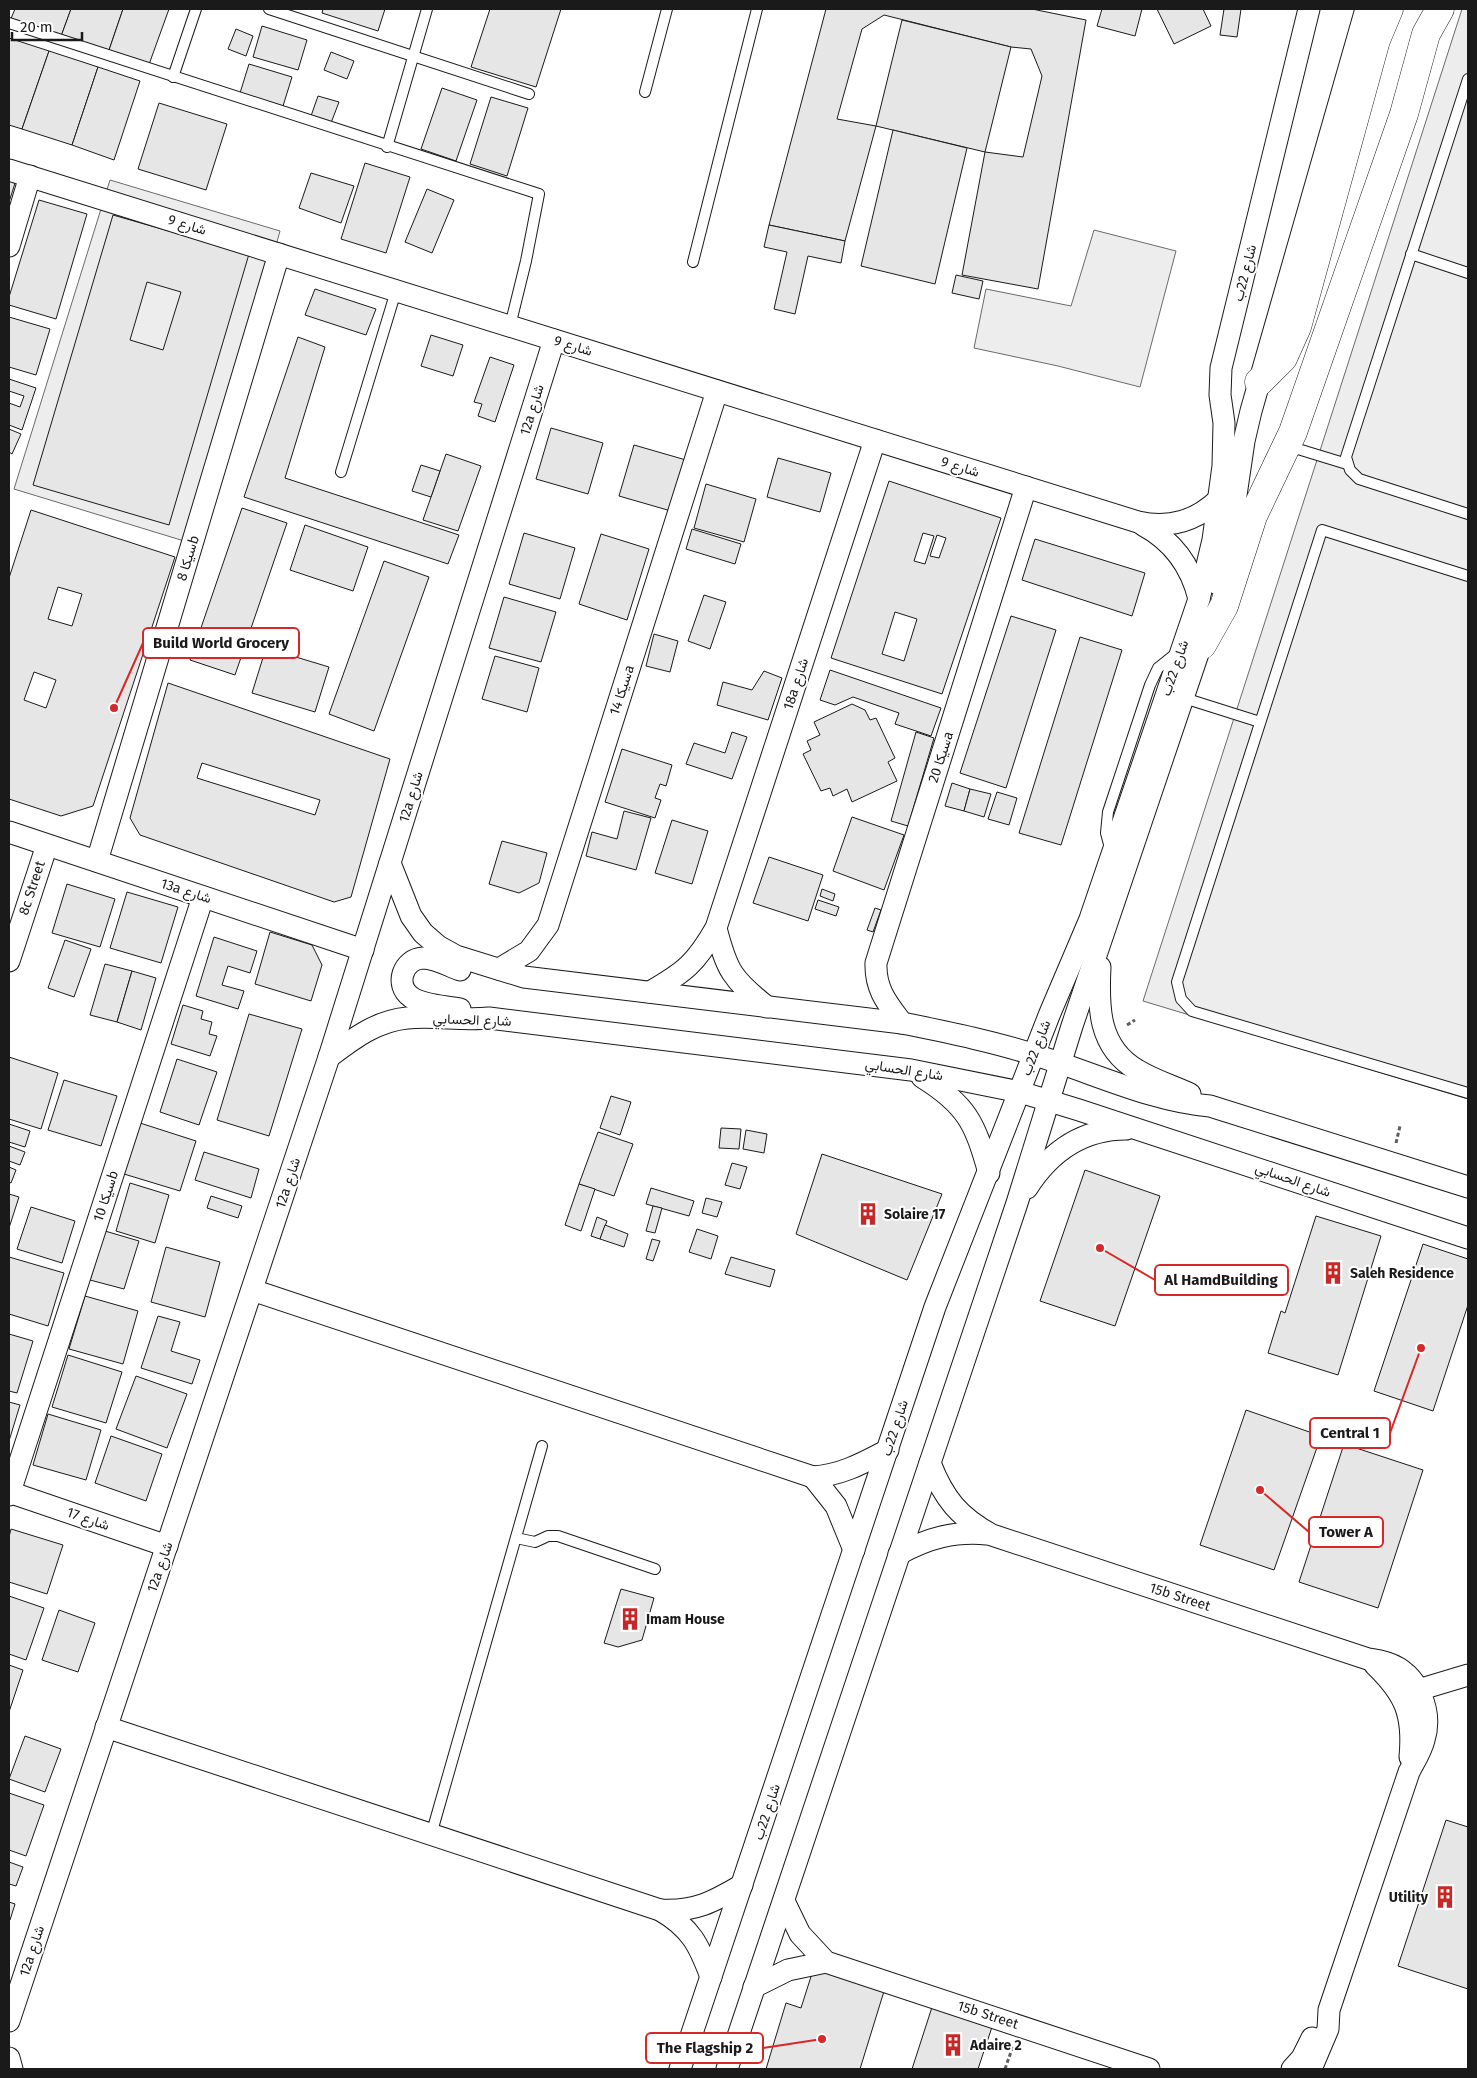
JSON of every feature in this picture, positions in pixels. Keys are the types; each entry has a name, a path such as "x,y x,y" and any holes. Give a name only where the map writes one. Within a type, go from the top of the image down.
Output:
{"main road":[{"path":"1259,382 1282,358 1297,328 1376,40 1389,9"},
{"path":"1192,648 1224,606 1253,516 1287,446 1404,114 1426,34 1440,9"}],"street":[{"name":"شارع 22ب","path":"728,2069 1017,1203 1060,1064 1184,698 1199,600 1213,540 1219,499 1224,437 1220,382 1221,368 1309,9"},
{"name":"شارع 22ب","path":"680,2069 936,1307 1050,1012 1078,950 1112,854 1192,648 1230,536 1244,441 1259,382 1366,9"},
{"name":"شارع 9","path":"9,170 1138,522 1151,525 1176,524 1200,515 1219,499"},
{"path":"9,246 30,176"},
{"name":"سيكا 8b","path":"97,861 279,254"},
{"name":"12a شارع","path":"9,2021 329,1057 554,340"},
{"name":"سيكا 14a","path":"499,969 537,944 548,925 717,391"},
{"name":"18a شارع","path":"650,992 686,971 702,952 716,928 875,440"},
{"name":"سيكا 20a","path":"902,1023 882,996 875,975 876,964 1026,487"},
{"name":"شارع 9","path":"1138,522 1153,530 1178,553 1188,567 1199,600"},
{"name":"13a شارع","path":"9,832 363,950"},
{"name":"8c Street","path":"9,961 47,845"},
{"path":"390,863 402,898 411,916 423,933 438,946 456,956 524,977 902,1023 1034,1054 1178,1102 1210,1106 1468,1186"},
{"name":"سيكا 10b","path":"9,1493 203,897"},
{"path":"716,928 725,960 732,974 741,986 767,1007"},
{"path":"1101,941 1098,1001 1099,1016 1107,1038 1124,1060 1137,1070 1192,1095 1210,1106"},
{"path":"489,1018 475,1012 412,998 405,992 402,982 403,973 408,964 416,959 426,958 476,976 509,979 524,977"},
{"name":"شارع الحسابي","path":"329,1057 366,1031 393,1020 408,1018 456,1020 489,1018 911,1070 1020,1092 1142,1129 1468,1238"},
{"path":"911,1070 942,1090 968,1116 979,1137 989,1173"},
{"path":"1017,1203 1045,1163 1062,1148 1083,1136 1107,1129 1142,1129"},
{"path":"252,1290 813,1477 832,1476 850,1470 888,1450"},
{"name":"15b Street","path":"930,1464 939,1486 953,1506 971,1523 992,1535"},
{"path":"813,1477 836,1506 854,1550"},
{"name":"شارع 17","path":"9,1493 167,1546"},
{"name":"15b Street","path":"899,1554 920,1543 944,1535 968,1532 992,1535 1397,1668 1418,1690 1426,1710 1427,1730 1421,1750 1409,1772 1329,2010 1302,2058 1292,2069"},
{"name":"15b Street","path":"1368,1659 1393,1682 1406,1704 1412,1727 1409,1772"},
{"path":"1418,1690 1468,1675"},
{"path":"106,1728 660,1910 677,1920 691,1934 701,1950 711,1977"},
{"path":"660,1910 681,1911 702,1907 742,1885"},
{"name":"15b Street","path":"784,1901 800,1934 826,1962 1149,2069"},
{"path":"754,1987 788,1970 826,1962"},
{"name":"15b Street","path":"1311,2069 1328,2029 1329,2010"},
{"path":"9,2058 12,2069"}],"lane":[{"path":"173,77 196,9"},
{"path":"268,9 528,94"},
{"path":"386,147 428,9"},
{"path":"645,92 667,9"},
{"path":"694,262 757,9"},
{"path":"9,23 386,147 539,194 526,261 510,326"},
{"path":"1468,79 1347,450 1347,464 1359,479 1468,514"},
{"path":"1411,254 1468,272"},
{"path":"341,472 396,291"},
{"path":"1287,446 1347,464"},
{"path":"1468,576 1322,530 1179,974 1178,990 1181,999 1192,1011 1468,1093"},
{"path":"1184,698 1260,722"},
{"path":"431,1834 542,1446"},
{"path":"516,1538 535,1542 548,1536 558,1536 655,1569"}],"shaded area":[{"path":"1462,9 1468,9 1468,1099 1143,1001"},
{"path":"110,180 280,231 194,544 14,489"},
{"path":"1094,230 1176,251 1140,387 1058,366 974,348 986,289 1071,306"}],"building":[{"path":"15,9 71,9 60,39 10,21"},
{"path":"71,9 123,9 107,56 60,39"},
{"path":"123,9 169,9 147,70 107,56"},
{"path":"323,9 385,9 378,31 322,13"},
{"path":"490,9 561,9 536,87 471,67"},
{"path":"826,9 1032,9 1086,20 1038,289 962,275 985,152 1023,157 1042,76 1031,49 1011,47 884,15 862,29 837,119 876,126 845,241 769,225"},
{"path":"1102,9 1142,9 1135,36 1097,26"},
{"path":"1157,9 1203,9 1211,26 1174,44"},
{"path":"1224,9 1241,9 1237,37 1220,35"},
{"path":"902,20 1011,47 985,152 876,126"},
{"path":"262,26 307,40 298,70 253,57"},
{"path":"236,29 253,36 246,56 228,49"},
{"path":"9,38 49,51 22,129 9,125"},
{"path":"49,51 98,67 72,145 22,129"},
{"path":"331,52 354,61 347,79 324,70"},
{"path":"249,64 292,77 283,106 240,93"},
{"path":"98,67 140,81 114,160 72,145"},
{"path":"442,88 477,100 456,161 421,149"},
{"path":"318,96 339,102 331,123 311,116"},
{"path":"491,97 528,108 507,176 470,164"},
{"path":"159,103 227,124 206,190 138,169"},
{"path":"893,130 967,148 935,284 861,266"},
{"path":"365,163 410,177 386,253 341,239"},
{"path":"311,173 354,186 341,223 299,208"},
{"path":"9,174 17,177 9,202"},
{"path":"427,189 454,200 432,253 405,242"},
{"path":"39,200 87,214 56,319 9,305 9,297"},
{"path":"113,215 249,254 169,525 33,485","holes":["147,282 181,292 163,350 130,340"]},
{"path":"769,225 845,241 841,263 808,256 795,314 774,309 787,252 764,247"},
{"path":"956,275 983,281 979,299 952,293"},
{"path":"315,289 376,309 366,335 305,315"},
{"path":"9,317 50,329 36,375 9,367"},
{"path":"431,335 463,345 453,376 421,366"},
{"path":"298,337 325,347 285,478 459,535 448,564 244,497"},
{"path":"490,357 514,365 495,422 478,416 482,404 474,402"},
{"path":"9,379 36,388 22,430 9,425 9,403 20,407 24,396 9,391"},
{"path":"551,428 603,443 588,494 536,479"},
{"path":"9,429 21,434 12,454 9,452"},
{"path":"634,445 686,460 671,511 619,496"},
{"path":"446,454 481,466 458,531 423,520"},
{"path":"778,458 831,473 820,512 767,497"},
{"path":"421,465 440,471 431,497 412,491"},
{"path":"889,481 1001,518 942,694 831,658","holes":["923,533 934,536 925,564 914,561","937,535 946,538 939,558 930,556","895,612 917,619 904,661 882,654"]},
{"path":"706,484 756,499 744,542 694,528"},
{"path":"242,508 287,523 235,675 190,660"},
{"path":"31,510 175,557 93,806 61,816 9,799 9,578","holes":["58,587 82,594 72,626 48,619","34,672 56,680 46,708 24,700"]},
{"path":"305,525 368,547 353,591 290,570"},
{"path":"692,529 741,544 735,564 686,549"},
{"path":"524,533 575,548 560,599 509,584"},
{"path":"601,534 649,549 627,620 579,604"},
{"path":"1035,539 1145,573 1132,616 1022,580"},
{"path":"384,561 429,577 374,731 329,714"},
{"path":"704,595 726,602 710,649 688,641"},
{"path":"504,597 556,612 541,662 489,648"},
{"path":"1011,616 1056,630 1006,788 960,773"},
{"path":"654,634 678,641 670,672 646,666"},
{"path":"1080,637 1122,650 1061,845 1019,833"},
{"path":"266,648 329,667 315,712 252,693"},
{"path":"495,656 539,668 527,712 482,699"},
{"path":"830,670 941,708 931,736 895,724 899,713 853,697 835,705 820,700"},
{"path":"764,671 782,678 768,720 717,705 723,682 752,690"},
{"path":"168,683 390,759 351,897 334,902 140,835 130,818","holes":["202,763 320,800 315,815 197,778"]},
{"path":"852,704 865,710 870,720 876,718 895,758 888,762 897,781 852,802 847,789 833,796 830,788 821,791 803,754 811,750 807,741 820,735 814,722"},
{"path":"732,732 747,737 732,779 686,764 694,743 725,753"},
{"path":"916,732 934,738 908,826 891,821"},
{"path":"622,749 672,765 666,786 660,784 655,798 661,800 655,818 605,802"},
{"path":"952,783 970,789 964,811 945,806"},
{"path":"970,789 991,794 984,817 964,811"},
{"path":"997,792 1017,798 1009,825 988,819"},
{"path":"624,811 651,818 636,870 586,856 592,832 617,839"},
{"path":"852,817 904,835 884,890 833,871"},
{"path":"672,820 708,831 692,884 655,873"},
{"path":"502,841 547,853 539,883 519,893 489,884"},
{"path":"769,857 823,875 808,921 753,903"},
{"path":"67,884 115,899 100,947 52,933"},
{"path":"822,889 835,894 833,901 820,896"},
{"path":"127,892 178,907 161,963 110,948"},
{"path":"818,900 839,907 836,916 815,909"},
{"path":"875,908 881,910 873,932 867,930"},
{"path":"270,932 312,945 322,965 311,1001 255,984"},
{"path":"214,937 257,951 250,973 228,966 222,985 244,991 238,1009 196,996"},
{"path":"65,940 91,949 74,997 48,988"},
{"path":"105,964 132,971 117,1022 90,1015"},
{"path":"132,971 156,978 141,1030 117,1022"},
{"path":"183,1005 203,1011 201,1019 212,1022 209,1034 217,1036 210,1056 171,1044"},
{"path":"249,1014 302,1029 269,1136 217,1120"},
{"path":"9,1057 58,1073 41,1129 9,1119"},
{"path":"177,1059 217,1072 199,1125 160,1112"},
{"path":"64,1080 117,1096 101,1146 48,1130"},
{"path":"611,1096 631,1102 620,1135 600,1128"},
{"path":"140,1123 196,1141 180,1191 124,1174"},
{"path":"9,1124 30,1131 25,1147 9,1142"},
{"path":"721,1128 741,1129 739,1149 719,1148"},
{"path":"746,1130 767,1134 764,1153 743,1149"},
{"path":"598,1132 633,1144 614,1196 579,1184"},
{"path":"9,1146 25,1152 20,1165 9,1161"},
{"path":"204,1152 259,1169 251,1198 195,1180"},
{"name":"Solaire 17","path":"822,1154 942,1194 907,1280 796,1234"},
{"path":"732,1163 747,1167 740,1189 725,1185"},
{"path":"9,1167 16,1170 11,1183 9,1182"},
{"path":"1085,1170 1160,1196 1115,1326 1040,1301"},
{"path":"130,1183 169,1195 155,1243 116,1231"},
{"path":"579,1184 595,1189 581,1231 565,1225"},
{"path":"651,1188 694,1201 689,1216 646,1204"},
{"path":"9,1194 19,1197 9,1228"},
{"path":"211,1196 242,1206 238,1218 207,1208"},
{"path":"706,1198 722,1202 717,1217 702,1213"},
{"path":"653,1206 662,1208 655,1233 646,1231"},
{"path":"31,1207 75,1221 62,1263 17,1249"},
{"name":"Saleh Residence","path":"1316,1216 1381,1236 1338,1375 1268,1353 1281,1311 1285,1313"},
{"path":"597,1217 607,1221 600,1239 591,1236"},
{"path":"605,1225 628,1234 624,1247 600,1239"},
{"path":"697,1229 718,1236 711,1259 689,1252"},
{"path":"105,1231 139,1241 124,1289 90,1280"},
{"path":"652,1239 660,1241 653,1261 646,1259"},
{"path":"1423,1244 1468,1259 1468,1305 1433,1411 1374,1391"},
{"path":"166,1247 220,1262 205,1317 151,1302"},
{"path":"9,1257 64,1273 48,1326 9,1314"},
{"path":"731,1257 775,1270 770,1287 725,1274"},
{"path":"85,1296 138,1311 123,1364 69,1349"},
{"path":"158,1316 180,1322 171,1351 200,1360 192,1384 141,1368"},
{"path":"9,1334 33,1341 17,1393 9,1391"},
{"path":"68,1355 122,1372 106,1423 52,1407"},
{"path":"136,1376 187,1394 167,1448 116,1429"},
{"path":"9,1402 20,1405 9,1441"},
{"path":"1246,1410 1321,1436 1274,1570 1200,1545"},
{"path":"48,1414 101,1430 86,1480 33,1465"},
{"path":"111,1436 162,1454 146,1501 95,1483"},
{"path":"1344,1444 1423,1470 1378,1608 1299,1582"},
{"path":"11,1529 63,1545 47,1594 9,1582 9,1537"},
{"name":"Imam House","path":"621,1589 654,1598 642,1640 618,1647 604,1643"},
{"path":"9,1596 44,1608 26,1660 9,1654"},
{"path":"59,1610 95,1623 78,1672 42,1660"},
{"path":"9,1665 23,1670 9,1712"},
{"path":"25,1736 61,1749 45,1792 9,1779"},
{"path":"9,1793 44,1805 26,1856 9,1850"},
{"name":"Utility","path":"1446,1820 1468,1827 1468,1989 1398,1966"},
{"path":"9,1862 23,1867 16,1886 9,1884"},
{"path":"9,1902 15,1904 10,1920 9,1920"},
{"path":"814,1967 885,1988 860,2069 766,2069 786,2003 801,2008"},
{"name":"Adaire 2","path":"934,2001 994,2021 978,2069 912,2069"}],"place":[{"name":"Build World Grocery","path":"114,708"},
{"name":"Solaire 17","path":"868,1214"},
{"name":"Al HamdBuilding","path":"1100,1248"},
{"name":"Saleh Residence","path":"1333,1273"},
{"name":"Central 1","path":"1421,1348"},
{"name":"Tower A","path":"1260,1490"},
{"name":"Imam House","path":"630,1619"},
{"name":"Utility","path":"1445,1897"},
{"name":"The Flagship 2","path":"822,2039"},
{"name":"Adaire 2","path":"953,2045"}]}
